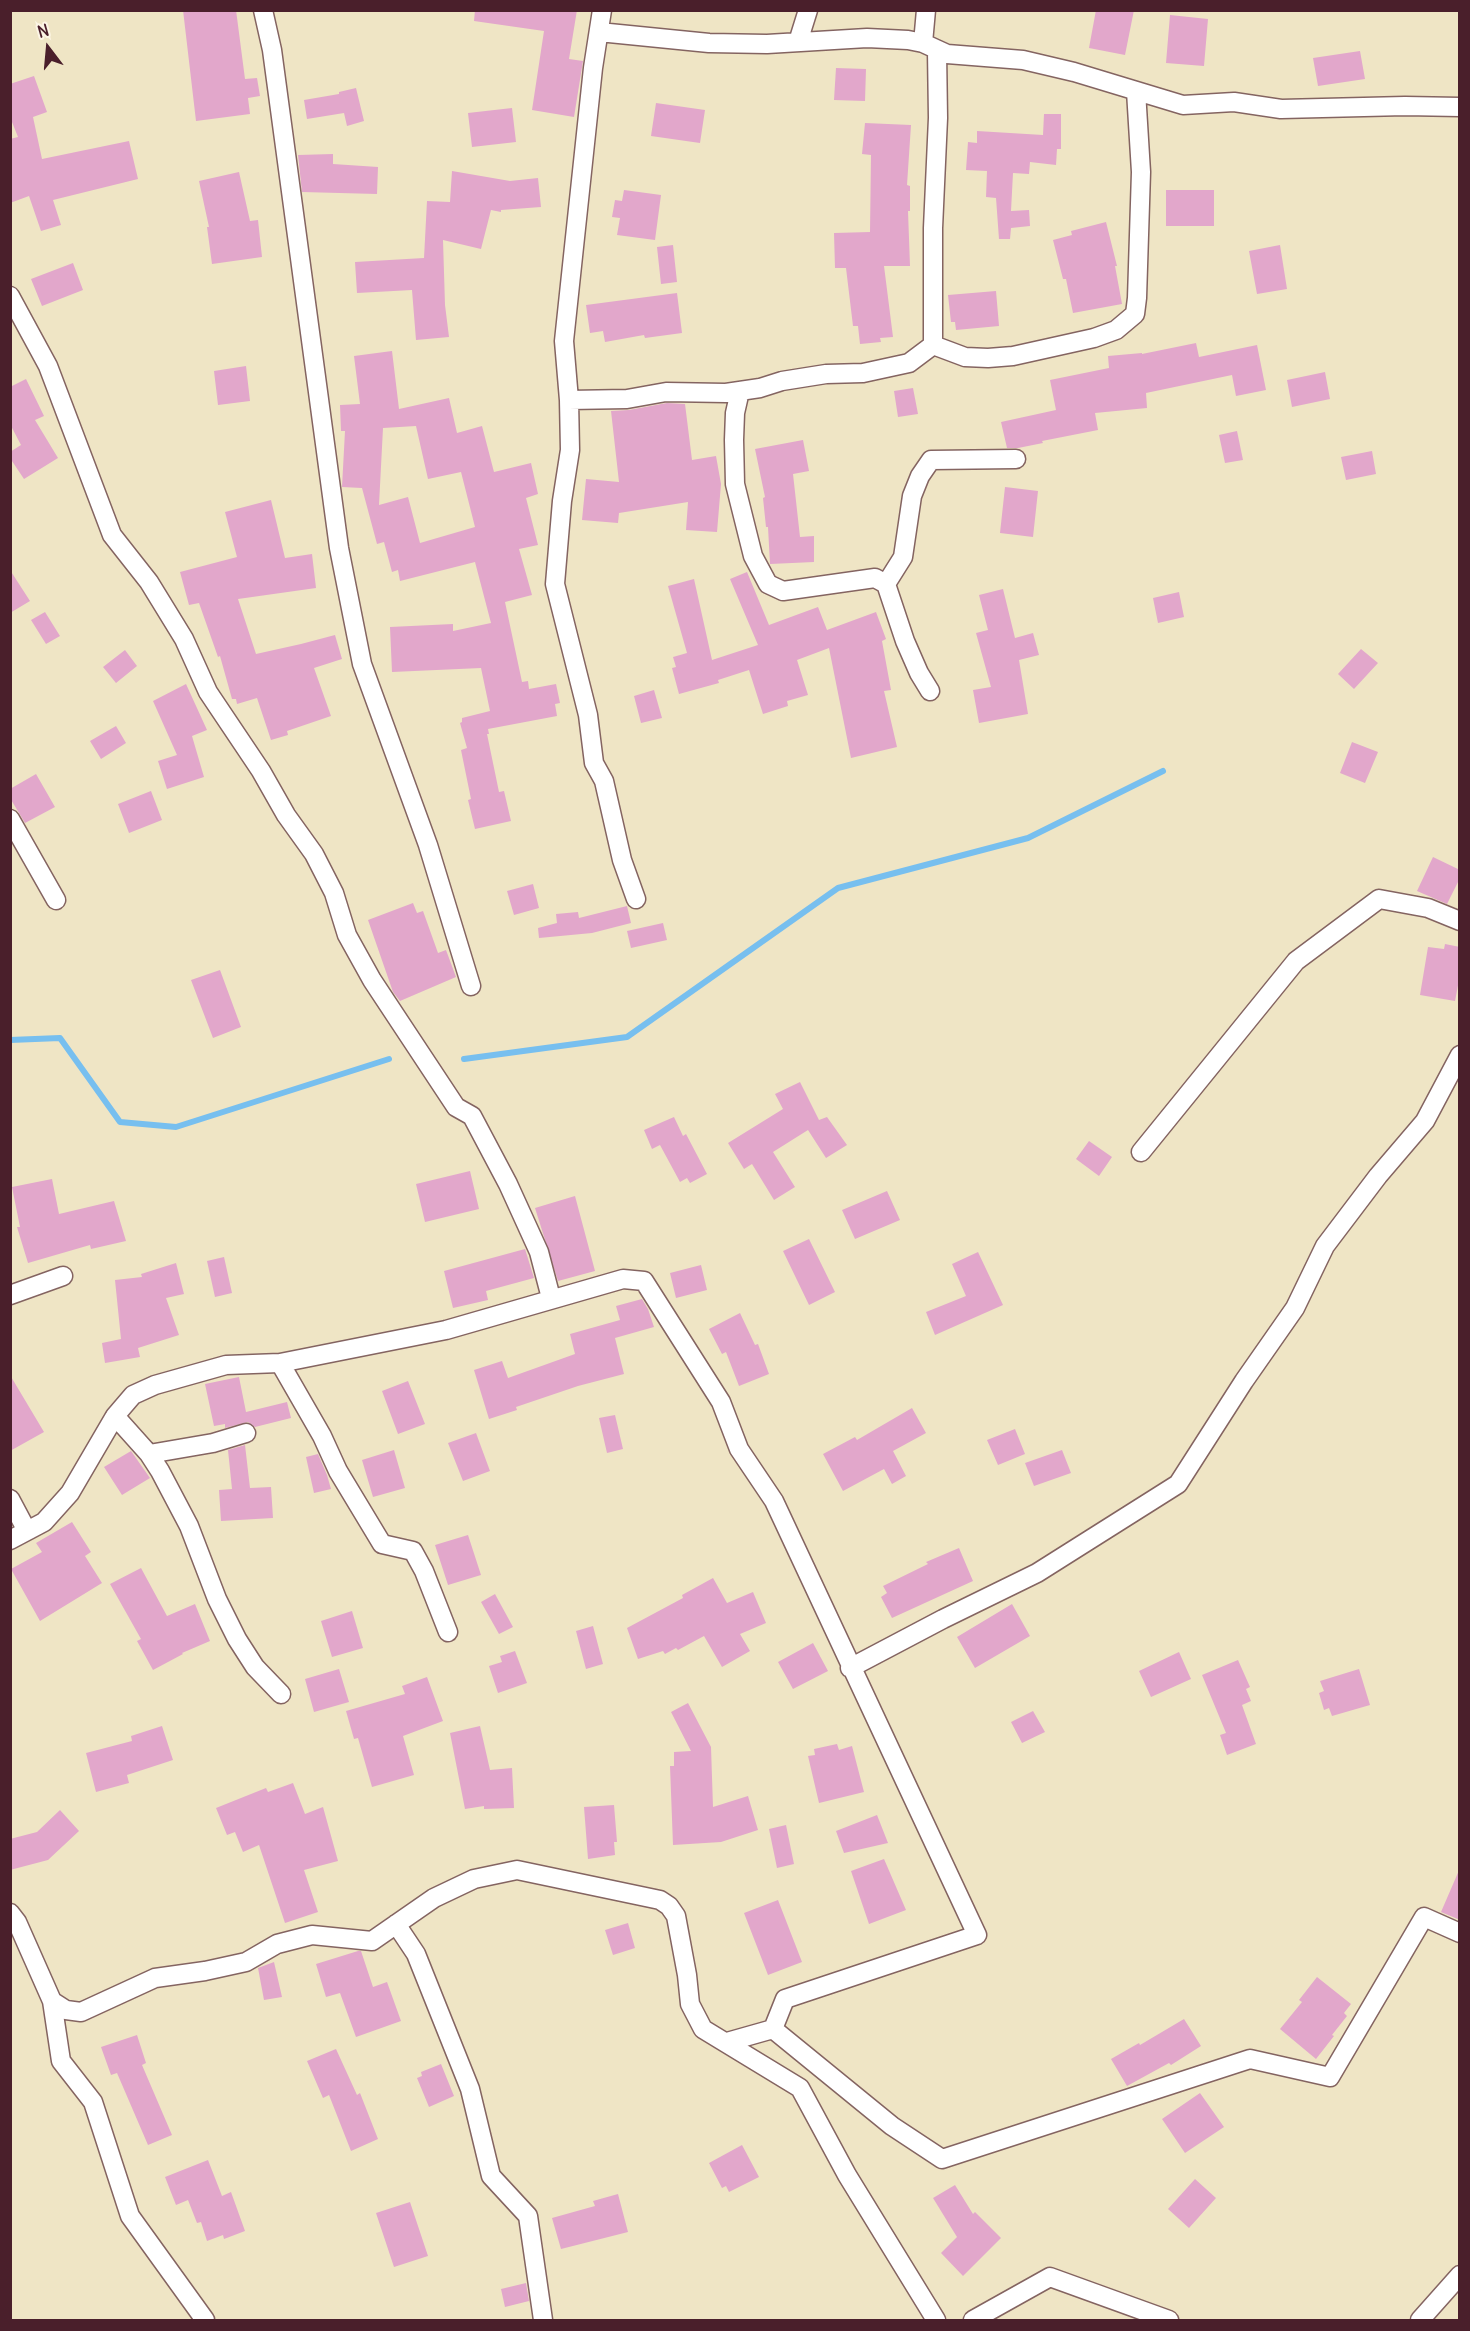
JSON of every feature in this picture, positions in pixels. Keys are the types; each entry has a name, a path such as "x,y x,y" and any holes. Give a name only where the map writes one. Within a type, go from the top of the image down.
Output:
{"street":[{"path":"263,10 272,50 339,548 362,664 428,845 471,986"},
{"path":"602,10 564,341 570,450 562,501 555,584 588,715 594,764 604,781 622,860 636,899"},
{"path":"798,42 808,10"},
{"path":"926,10 938,118 933,228 933,345"},
{"path":"598,32 709,43 767,44 867,38 908,40 930,47 1023,60 1074,72 1183,105 1234,102 1281,109 1460,107"},
{"path":"933,345 965,357 1013,356 1094,338 1116,330 1135,314 1141,172 1136,91"},
{"path":"10,296 48,366 112,536 149,582 184,639 208,692 261,771 286,815 314,854 334,892 346,935 372,980 456,1107 472,1116 508,1184 539,1252 551,1298"},
{"path":"569,400 627,399 666,392 740,391 826,374 863,373 909,363 933,345"},
{"path":"740,391 735,413 735,484 753,556 768,584 783,591 875,578 886,584 905,641 930,691"},
{"path":"886,584 903,557 912,496 920,476 931,460 1016,459"},
{"path":"10,819 56,900"},
{"path":"1141,1152 1296,961 1379,899 1428,908 1460,921"},
{"path":"850,1668 943,1618 1037,1573 1178,1484 1244,1381 1295,1308 1325,1246 1378,1176 1425,1122 1460,1055"},
{"path":"10,1295 63,1276"},
{"path":"10,1540 44,1522 70,1493 115,1416 133,1395 155,1384 226,1365 280,1363 446,1330 623,1279 644,1281 722,1402 739,1449 774,1501 850,1668 904,1776 977,1935 785,2000 773,2029"},
{"path":"280,1363 322,1436 338,1471 382,1544 413,1551 424,1571 448,1632"},
{"path":"115,1416 149,1454 189,1526 217,1599 237,1639 255,1667 281,1694"},
{"path":"149,1454 213,1443 246,1433"},
{"path":"10,1499 27,1531"},
{"path":"52,2001 66,2010 81,2012 156,1978 246,1962 278,1944 312,1935 372,1941 434,1898 474,1879 517,1870 660,1900 669,1906 676,1916 690,2004 703,2029 800,2088 847,2175 936,2320"},
{"path":"10,1913 17,1922 52,2001 61,2061 93,2102 130,2216 204,2320"},
{"path":"773,2029 892,2126 942,2159 1250,2059 1330,2077 1424,1917 1460,1933"},
{"path":"396,1924 416,1954 470,2089 491,2176 528,2216 543,2320"},
{"path":"727,2042 773,2029"},
{"path":"1420,2320 1460,2275"},
{"path":"973,2320 1050,2277 1169,2320"}],"building":[{"path":"183,10 236,10 245,79 257,78 260,96 248,98 250,114 196,121"},
{"path":"475,10 577,10 569,59 583,61 574,117 532,110 544,31 474,21"},
{"path":"1096,10 1134,10 1125,55 1089,48"},
{"path":"1170,15 1208,19 1204,66 1166,63"},
{"path":"1360,51 1365,79 1318,86 1313,58"},
{"path":"836,68 866,69 865,101 834,100"},
{"path":"34,76 47,112 33,117 42,159 129,141 138,179 53,200 61,225 41,231 29,196 10,203 10,139 18,137 10,117 10,84"},
{"path":"356,88 364,121 347,126 344,113 307,119 304,100 339,94 339,92"},
{"path":"656,103 705,110 700,143 651,136"},
{"path":"512,108 516,142 472,147 468,113"},
{"path":"1044,114 1061,114 1061,149 1057,149 1056,165 1030,162 1029,174 1013,173 1011,211 1029,210 1030,226 1011,228 1010,239 999,239 996,198 986,197 987,171 966,170 968,142 977,143 977,131 1043,135"},
{"path":"865,123 911,125 907,185 910,186 910,211 908,211 910,266 884,266 893,337 880,338 881,342 860,344 858,326 853,326 846,268 835,268 834,233 870,232 871,155 862,154"},
{"path":"333,154 333,164 378,167 377,194 302,192 298,155"},
{"path":"452,171 510,181 538,178 541,207 501,210 501,212 491,210 481,249 443,240 445,305 449,337 416,340 412,290 357,293 355,262 424,258 427,201 450,202"},
{"path":"239,172 250,221 258,220 262,257 212,264 207,227 209,227 199,181"},
{"path":"624,190 661,195 655,240 617,235 620,218 612,217 615,200 622,201"},
{"path":"1166,190 1214,190 1214,226 1166,226"},
{"path":"1106,222 1117,266 1115,266 1122,304 1073,313 1066,279 1063,279 1053,240 1072,235 1071,231"},
{"path":"673,245 677,282 661,284 657,247"},
{"path":"1280,245 1287,289 1257,294 1249,251"},
{"path":"73,263 83,290 42,306 31,279"},
{"path":"996,291 999,326 956,330 955,322 951,322 948,295"},
{"path":"677,293 682,333 645,338 644,335 605,342 603,331 590,333 586,305"},
{"path":"1196,343 1199,357 1257,345 1266,390 1236,396 1232,375 1146,393 1147,408 1095,413 1098,430 1018,448 1007,448 1001,422 1056,410 1050,380 1109,368 1108,356 1142,354"},
{"path":"392,351 399,409 449,398 457,433 482,426 494,472 531,463 538,494 526,498 538,545 519,549 532,595 505,602 522,682 528,681 529,689 556,684 560,703 555,704 557,716 488,729 489,734 487,734 499,792 504,791 511,821 475,829 468,800 471,799 461,750 467,748 460,723 462,718 490,711 481,668 392,672 390,627 453,624 453,631 491,623 475,562 400,581 398,570 392,572 384,542 377,544 362,488 342,487 345,431 341,431 340,405 360,404 354,356","holes":["416,426 428,479 461,472 475,527 420,543 408,497 379,505 383,428"]},
{"path":"246,366 250,401 218,405 214,371"},
{"path":"1325,372 1330,399 1292,407 1287,380"},
{"path":"26,379 44,416 35,420 58,458 24,479 10,458 10,452 21,445 10,424 10,387"},
{"path":"913,388 918,414 898,417 894,391"},
{"path":"667,403 685,404 692,460 716,456 721,484 717,532 686,530 688,502 619,513 618,523 582,520 586,479 619,482 611,411"},
{"path":"1237,431 1243,460 1225,463 1219,435"},
{"path":"803,440 809,471 793,474 800,537 814,536 814,562 770,564 768,527 766,527 763,498 765,497 755,449"},
{"path":"1372,451 1376,474 1346,480 1341,457"},
{"path":"1005,487 1038,491 1033,537 1000,533"},
{"path":"271,500 285,558 312,554 316,588 238,599 256,654 335,635 342,659 314,668 331,716 287,731 288,735 271,740 257,698 237,704 236,699 232,699 220,656 218,657 199,603 189,605 180,572 237,557 225,512"},
{"path":"10,570 30,601 10,613"},
{"path":"747,572 769,625 818,607 827,630 876,612 886,639 882,641 891,690 884,691 897,747 851,758 829,648 797,660 808,695 787,701 788,706 763,714 749,670 718,680 719,683 679,694 672,668 676,667 673,657 687,653 668,586 694,579 712,660 758,645 730,579"},
{"path":"1003,589 1015,638 1033,633 1039,655 1019,660 1028,714 979,723 973,690 991,687 976,633 988,630 979,595"},
{"path":"1179,592 1184,617 1158,623 1153,598"},
{"path":"45,612 60,636 46,644 31,620"},
{"path":"1361,649 1378,663 1354,689 1338,674"},
{"path":"125,650 137,666 116,683 103,667"},
{"path":"186,684 207,730 192,736 204,777 167,789 158,761 177,755 153,701"},
{"path":"654,690 662,718 641,723 634,696"},
{"path":"116,726 126,743 101,759 90,741"},
{"path":"1352,742 1378,752 1365,783 1340,773"},
{"path":"36,774 55,807 25,823 10,798 10,789"},
{"path":"151,791 162,820 129,833 118,804"},
{"path":"1433,857 1460,870 1460,878 1447,904 1417,891"},
{"path":"533,884 539,908 514,915 507,891"},
{"path":"413,903 417,913 423,911 438,953 446,950 456,977 400,1001 393,992 368,920"},
{"path":"627,906 631,923 592,933 539,938 538,928 557,923 556,914 578,912 579,918"},
{"path":"663,923 667,940 631,948 627,931"},
{"path":"1445,944 1460,947 1460,975 1455,1001 1420,995 1428,947 1444,949"},
{"path":"220,970 241,1027 213,1038 191,980"},
{"path":"800,1082 819,1120 827,1117 847,1145 826,1158 808,1130 773,1152 795,1187 774,1200 752,1164 744,1169 728,1143 783,1109 775,1094"},
{"path":"674,1117 683,1136 686,1134 707,1174 690,1183 687,1178 680,1182 660,1145 652,1149 644,1130"},
{"path":"1089,1141 1112,1157 1099,1176 1076,1159"},
{"path":"470,1171 479,1209 425,1222 416,1184"},
{"path":"52,1179 59,1214 114,1201 126,1241 91,1249 90,1245 28,1263 17,1227 20,1227 12,1187"},
{"path":"887,1191 900,1220 855,1239 842,1210"},
{"path":"575,1196 595,1271 558,1281 535,1208"},
{"path":"809,1239 835,1292 809,1305 783,1251"},
{"path":"525,1249 534,1278 486,1291 488,1300 453,1308 444,1271"},
{"path":"978,1252 1003,1305 935,1335 926,1312 966,1296 952,1264"},
{"path":"224,1257 232,1293 215,1297 207,1261"},
{"path":"176,1263 184,1294 166,1298 179,1335 138,1348 140,1357 105,1363 102,1343 121,1339 115,1280 142,1277 141,1274"},
{"path":"701,1265 707,1290 676,1298 670,1273"},
{"path":"642,1299 654,1327 615,1338 624,1374 578,1386 516,1407 517,1410 489,1419 474,1370 502,1361 508,1378 575,1354 570,1334 620,1320 616,1306"},
{"path":"740,1313 755,1345 758,1344 769,1374 739,1386 726,1352 722,1354 709,1329"},
{"path":"10,1375 44,1432 10,1451"},
{"path":"239,1377 246,1412 287,1402 291,1418 255,1427 248,1422 225,1428 225,1424 214,1426 205,1384"},
{"path":"408,1381 425,1424 398,1434 382,1391"},
{"path":"912,1408 926,1433 893,1451 906,1476 892,1484 884,1469 843,1491 823,1454 855,1437 857,1440"},
{"path":"615,1415 623,1449 607,1453 599,1418"},
{"path":"1015,1429 1025,1454 998,1465 987,1440"},
{"path":"476,1433 490,1471 463,1481 448,1443"},
{"path":"245,1445 250,1488 271,1487 273,1518 221,1521 219,1490 232,1489 228,1450"},
{"path":"394,1450 405,1488 373,1497 362,1460"},
{"path":"1062,1450 1071,1473 1034,1486 1025,1463"},
{"path":"131,1451 150,1478 122,1495 104,1467"},
{"path":"318,1454 331,1489 314,1493 306,1457"},
{"path":"72,1522 91,1552 85,1556 102,1583 40,1621 11,1569 42,1552 36,1543"},
{"path":"468,1535 481,1575 448,1585 435,1545"},
{"path":"959,1548 973,1581 892,1618 881,1597 887,1593 883,1586 928,1564 926,1562"},
{"path":"141,1568 167,1616 195,1604 210,1641 182,1653 153,1670 137,1641 141,1639 110,1584"},
{"path":"713,1578 727,1603 753,1592 766,1623 740,1634 750,1651 722,1667 704,1636 678,1650 676,1648 665,1654 663,1651 638,1659 627,1628 683,1598 682,1595"},
{"path":"495,1594 513,1627 499,1634 481,1602"},
{"path":"1012,1604 1030,1636 975,1668 957,1637"},
{"path":"352,1611 363,1648 332,1657 321,1621"},
{"path":"593,1626 603,1664 586,1669 576,1631"},
{"path":"813,1643 828,1671 793,1689 778,1662"},
{"path":"515,1651 527,1683 498,1693 489,1666 502,1662 500,1656"},
{"path":"1179,1652 1191,1679 1151,1697 1139,1671"},
{"path":"1238,1660 1250,1687 1246,1689 1251,1701 1242,1705 1256,1744 1227,1755 1220,1735 1226,1733 1202,1675"},
{"path":"339,1669 349,1702 314,1712 305,1679"},
{"path":"1359,1669 1370,1705 1332,1716 1329,1708 1324,1710 1319,1693 1324,1691 1320,1681"},
{"path":"427,1677 443,1721 403,1736 414,1775 372,1787 358,1738 354,1739 346,1711 405,1694 402,1686"},
{"path":"688,1703 711,1747 713,1807 748,1796 758,1830 721,1842 673,1845 670,1766 674,1766 674,1752 691,1751 671,1712"},
{"path":"1033,1711 1045,1732 1022,1743 1011,1722"},
{"path":"162,1726 173,1760 127,1775 129,1783 96,1792 86,1753 132,1741 131,1736"},
{"path":"480,1726 490,1770 512,1768 514,1808 484,1809 484,1806 465,1809 450,1733"},
{"path":"837,1744 839,1750 852,1746 864,1792 819,1803 808,1756 815,1755 814,1749"},
{"path":"293,1783 305,1814 323,1807 338,1861 304,1870 318,1912 285,1923 259,1845 243,1852 235,1832 227,1835 216,1808 266,1788 268,1792"},
{"path":"614,1805 617,1842 614,1842 615,1855 588,1859 584,1807"},
{"path":"60,1810 79,1831 48,1860 10,1870 10,1839 37,1832"},
{"path":"877,1815 888,1843 844,1853 836,1831"},
{"path":"786,1825 794,1864 777,1868 769,1829"},
{"path":"884,1859 906,1910 869,1924 851,1871"},
{"path":"1460,1868 1460,1920 1441,1912"},
{"path":"778,1900 802,1962 768,1975 744,1913"},
{"path":"628,1923 635,1948 613,1955 605,1930"},
{"path":"361,1951 373,1987 387,1982 401,2021 356,2037 340,1993 326,1997 316,1964"},
{"path":"274,1962 282,1997 264,2000 258,1968"},
{"path":"1317,1977 1351,2004 1344,2013 1347,2016 1316,2059 1280,2029 1302,2002 1299,2000"},
{"path":"1184,2019 1201,2046 1171,2065 1169,2063 1127,2086 1111,2059"},
{"path":"137,2035 146,2063 142,2065 172,2135 148,2145 117,2073 111,2075 101,2047"},
{"path":"336,2049 357,2095 360,2093 378,2139 351,2151 329,2095 323,2098 307,2061"},
{"path":"441,2064 454,2096 429,2107 417,2078 422,2076 421,2072"},
{"path":"1200,2093 1224,2127 1185,2153 1162,2119"},
{"path":"742,2145 759,2177 729,2192 726,2186 722,2188 709,2163"},
{"path":"208,2160 222,2196 231,2192 245,2231 224,2239 223,2235 207,2241 201,2222 197,2223 188,2200 176,2205 165,2177"},
{"path":"1195,2179 1216,2198 1189,2228 1168,2209"},
{"path":"955,2185 973,2214 975,2212 1001,2238 963,2276 941,2253 957,2237 933,2198"},
{"path":"618,2194 628,2232 561,2249 552,2218 595,2206 593,2201"},
{"path":"410,2202 428,2256 394,2267 376,2213"},
{"path":"526,2283 529,2301 505,2307 501,2289"}],"waterway":[{"path":"464,1059 627,1037 838,888 1028,838 1163,771"},
{"path":"10,1040 60,1038 120,1122 176,1127 389,1059"}]}
